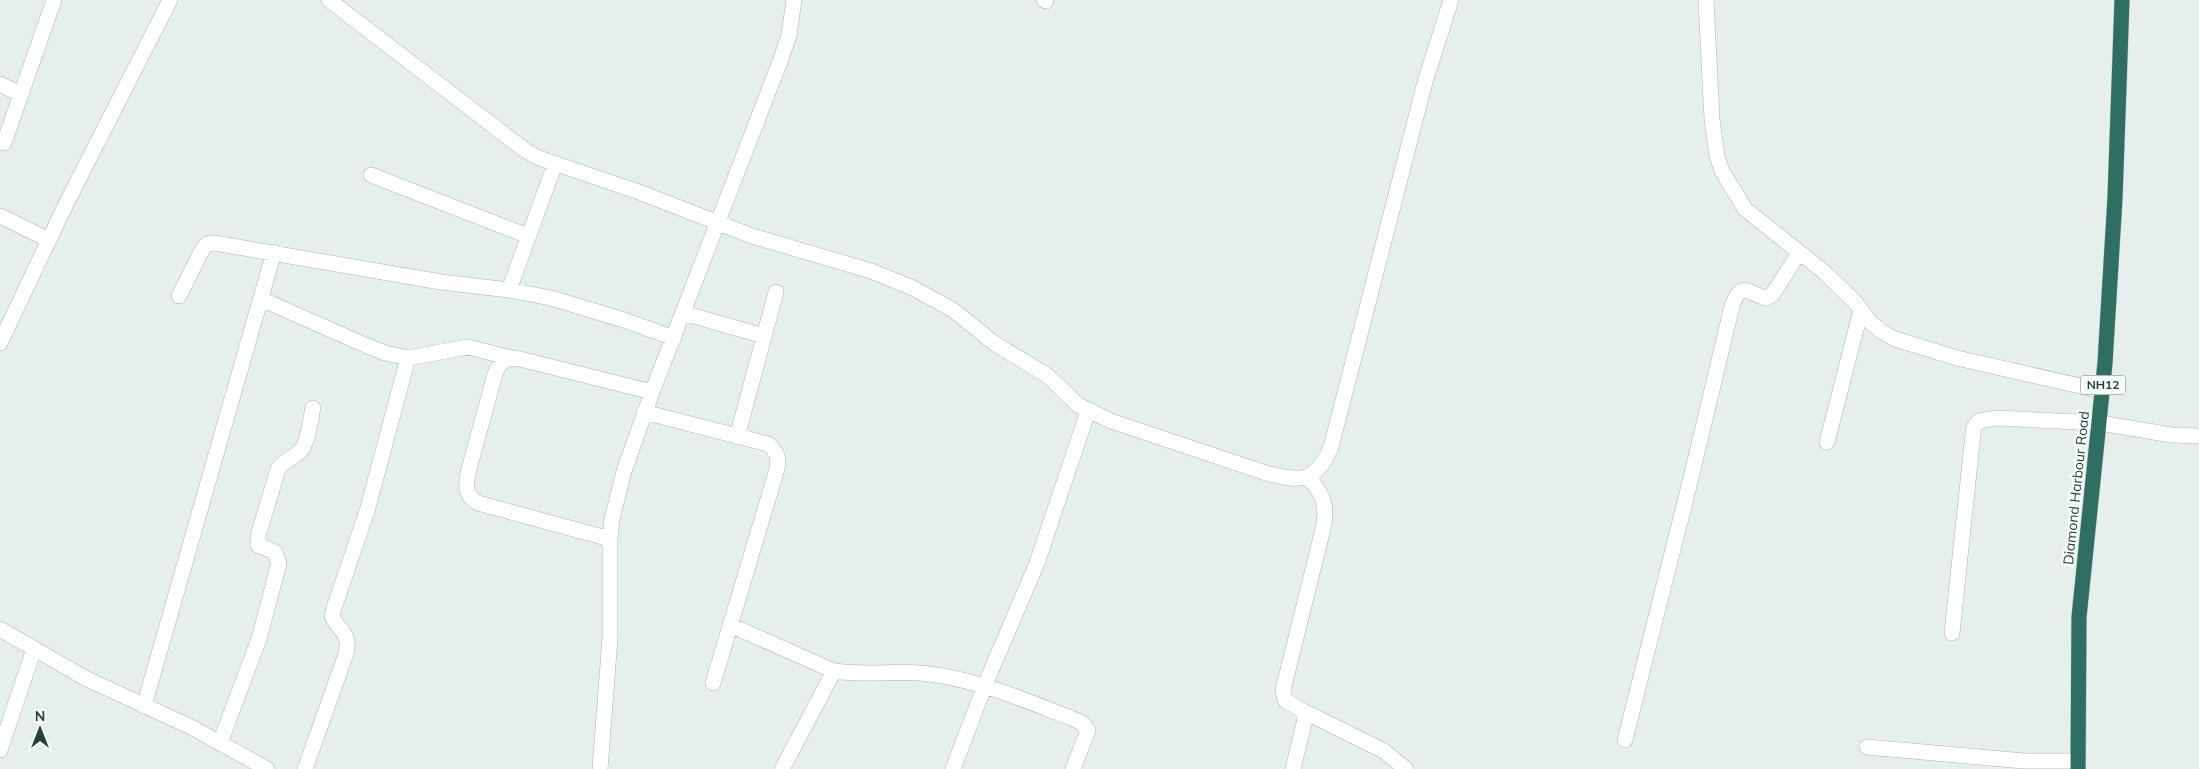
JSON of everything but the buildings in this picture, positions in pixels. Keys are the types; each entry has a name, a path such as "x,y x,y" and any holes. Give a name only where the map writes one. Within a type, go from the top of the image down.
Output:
{"highway":[{"name":"Diamond Harbour Road","path":"2078,765 2079,618 2100,423 2115,198 2122,0"}],"street":[{"path":"0,343 49,240 170,0"},
{"path":"329,0 526,151 555,164 639,192 717,224 871,271 913,288 953,310 994,342 1048,376 1072,400 1088,410 1111,421 1292,480 1308,476 1322,466 1331,447 1425,82 1451,0"},
{"path":"600,769 610,638 610,539 617,496 644,412 789,35 794,0"},
{"path":"1706,0 1712,119 1717,156 1722,171 1745,209 1824,272 1882,332 1895,339 1921,348 2102,391"},
{"path":"4,143 50,2"},
{"path":"0,84 20,94"},
{"path":"508,290 555,164"},
{"path":"371,175 528,236"},
{"path":"0,216 49,240"},
{"path":"179,296 202,250 208,244 226,244 442,282 508,290 551,298 624,320 674,338"},
{"path":"144,706 274,252"},
{"path":"1625,740 1732,306 1739,291 1747,290 1766,298 1772,295 1799,253"},
{"path":"737,437 776,292"},
{"path":"261,299 392,355 408,358 468,347 652,392"},
{"path":"1827,442 1861,310"},
{"path":"683,313 764,336"},
{"path":"305,769 346,654 348,640 346,634 332,616 373,493 408,358"},
{"path":"511,358 498,366 495,374 468,474 466,488 468,494 478,503 610,539"},
{"path":"220,743 259,638 279,563 275,552 258,545 258,536 278,469 282,463 296,455 304,447 313,408"},
{"path":"953,769 985,685 1037,563 1088,410"},
{"path":"644,412 768,444 774,448 778,462 713,684"},
{"path":"1952,633 1974,427 1979,421 1986,418 2100,423 2172,436 2199,436"},
{"path":"1308,476 1323,496 1325,520 1283,690 1285,700 1301,710 1384,751 1406,769"},
{"path":"730,625 834,671 850,674 927,674 985,685 1071,718 1086,725 1088,730 1073,769"},
{"path":"0,628 85,678 220,743 244,763 267,769"},
{"path":"0,750 34,649"},
{"path":"782,769 834,671"},
{"path":"1292,769 1305,723 1301,710"},
{"path":"1867,747 2078,765"}]}
